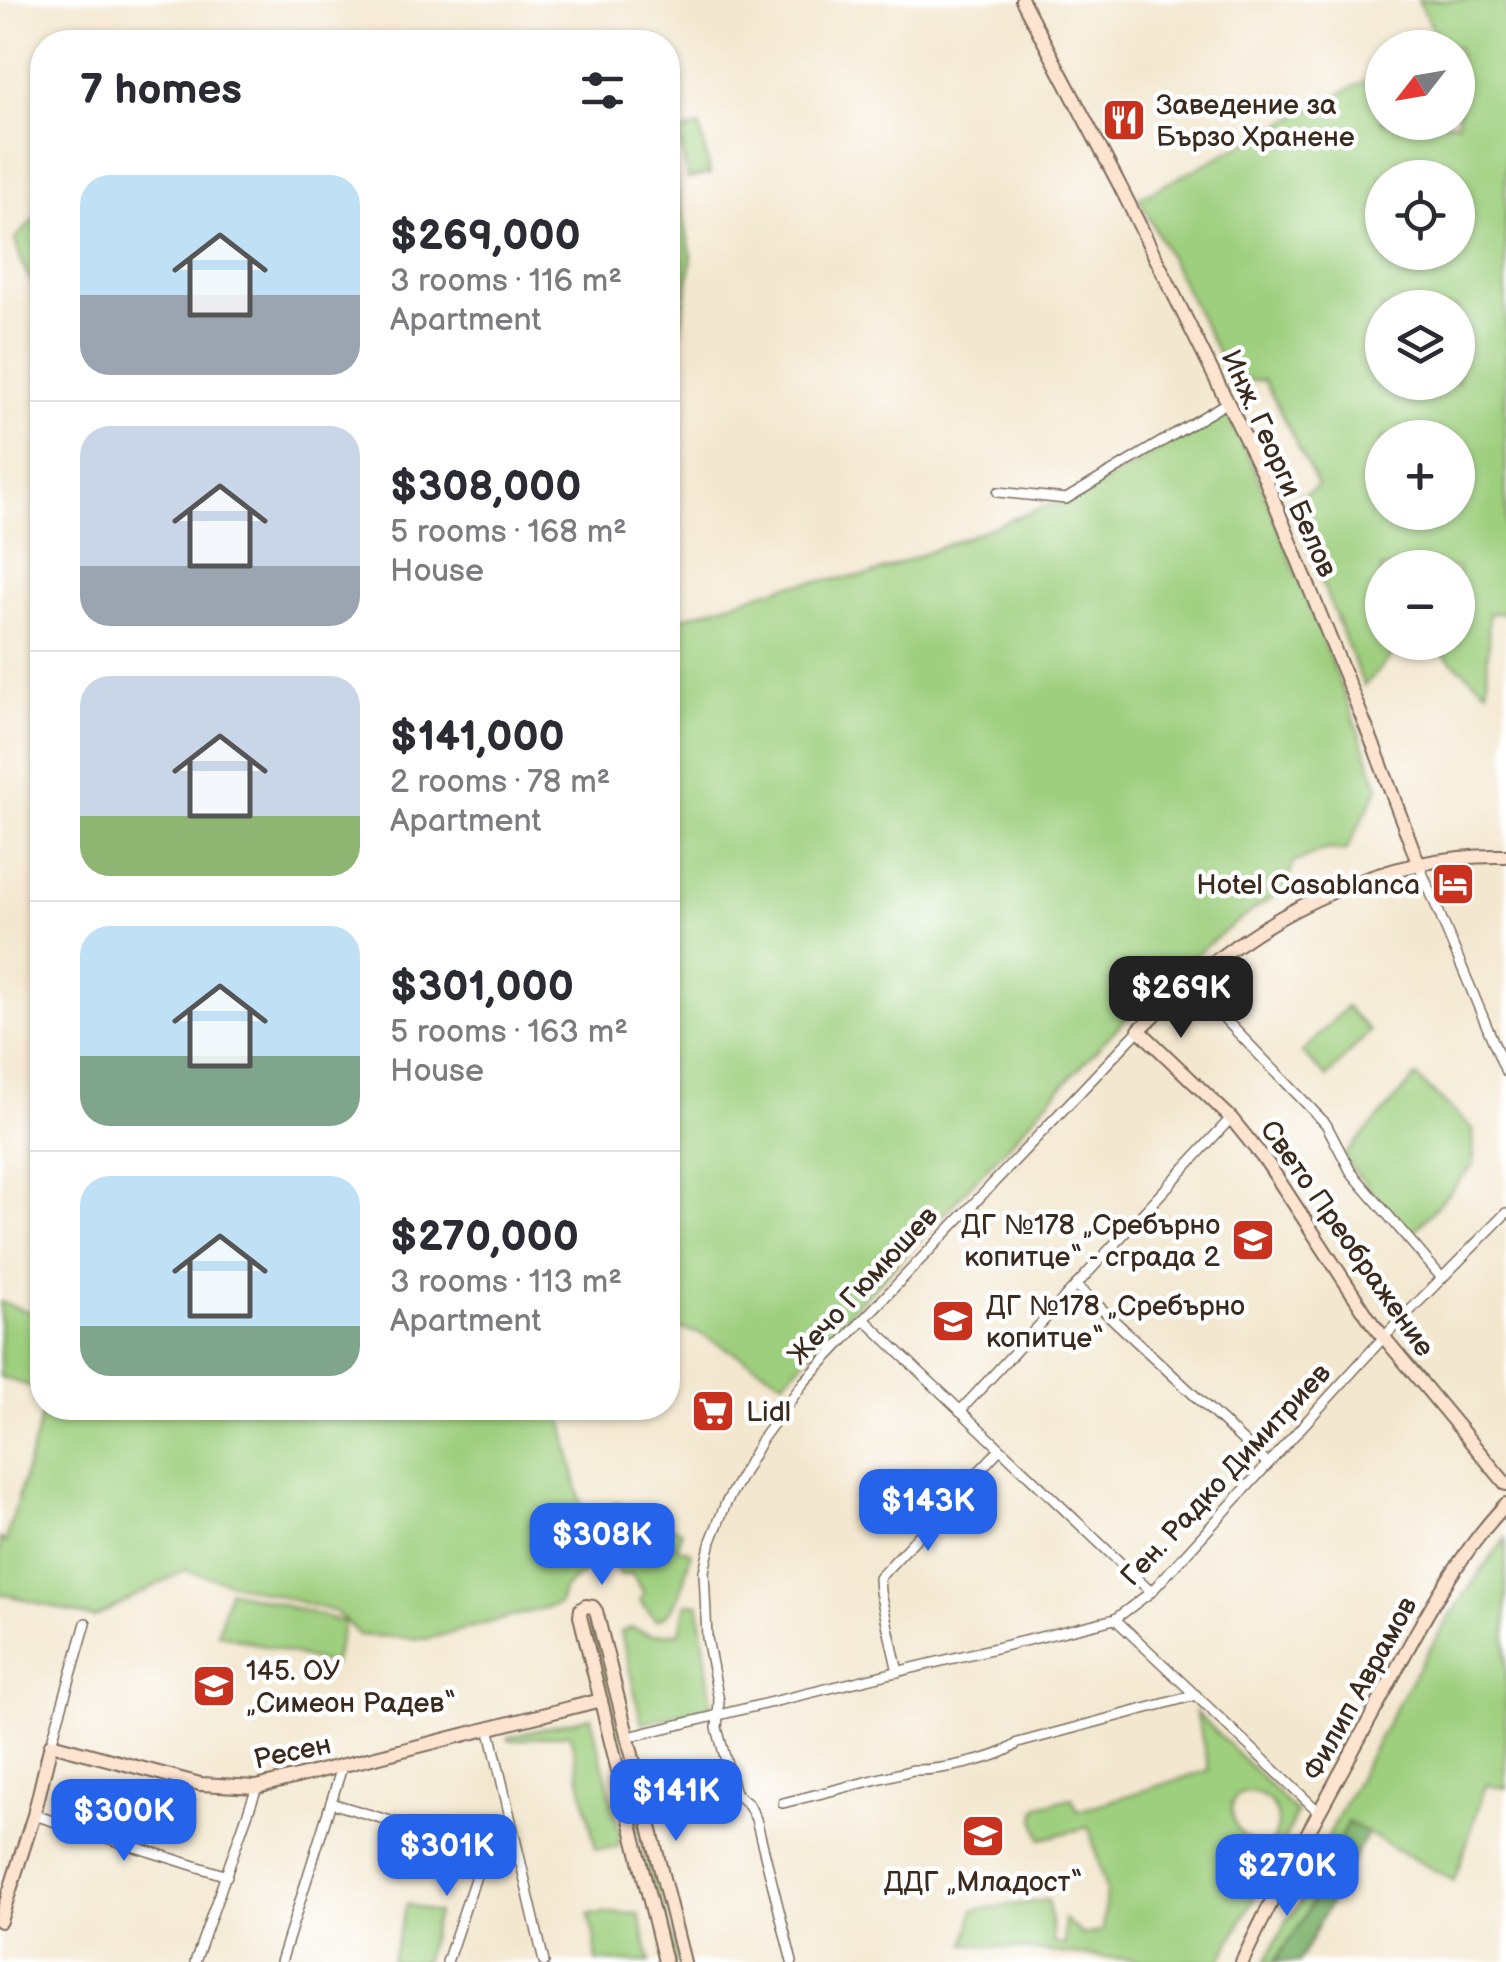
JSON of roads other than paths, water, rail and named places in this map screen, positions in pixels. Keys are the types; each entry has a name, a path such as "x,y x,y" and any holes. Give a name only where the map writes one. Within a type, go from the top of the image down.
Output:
{"street":[{"name":"Инж. Георги Белов","path":"1022,0 1263,474 1506,1072"},
{"path":"998,492 1066,499 1228,402"},
{"name":"Жечо Гюмюшев","path":"792,1962 756,1819 749,1805 735,1792 717,1728 720,1701 704,1600 704,1571 711,1541 726,1504 762,1440 804,1382 1189,982 1270,924 1360,879 1419,864 1506,856"},
{"path":"1189,982 1326,1124 1351,1172 1442,1278"},
{"name":"Свето Преображение","path":"1139,1030 1232,1118 1268,1164 1383,1338 1506,1484"},
{"path":"960,1411 1232,1118"},
{"name":"Ген. Радко Димитриев","path":"628,1737 1115,1619 1151,1592 1383,1338 1506,1212"},
{"path":"1076,1285 1268,1464"},
{"path":"864,1319 1151,1592"},
{"path":"898,1672 879,1578 1000,1449"},
{"name":"Филип Аврамов","path":"1242,1961 1436,1599 1474,1541 1506,1504"},
{"path":"665,1962 580,1616 581,1608 586,1606 596,1611 684,1962"},
{"path":"1115,1619 1320,1812"},
{"path":"0,1921 34,1815 86,1623"},
{"path":"783,1803 913,1770 930,1770 1008,1752 1018,1743 1196,1695"},
{"name":"Ресен","path":"51,1744 200,1784 257,1787 600,1700"},
{"path":"490,1727 544,1962"},
{"path":"280,1962 342,1767"},
{"path":"195,1962 257,1787"},
{"path":"331,1803 520,1860"},
{"path":"34,1815 227,1876"},
{"path":"447,1962 484,1849"}],"place":[{"name":"Заведение за Бързо Хранене","path":"1124,120"},
{"name":"Hotel Casablanca","path":"1453,884"},
{"name":"ДГ №178 „Сребърно копитце“ - сграда 2","path":"1253,1240"},
{"name":"ДГ №178 „Сребърно копитце“","path":"953,1321"},
{"name":"Lidl","path":"713,1411"},
{"name":"145. ОУ „Симеон Радев“","path":"214,1686"},
{"name":"ДДГ „Младост“","path":"983,1836"}]}
